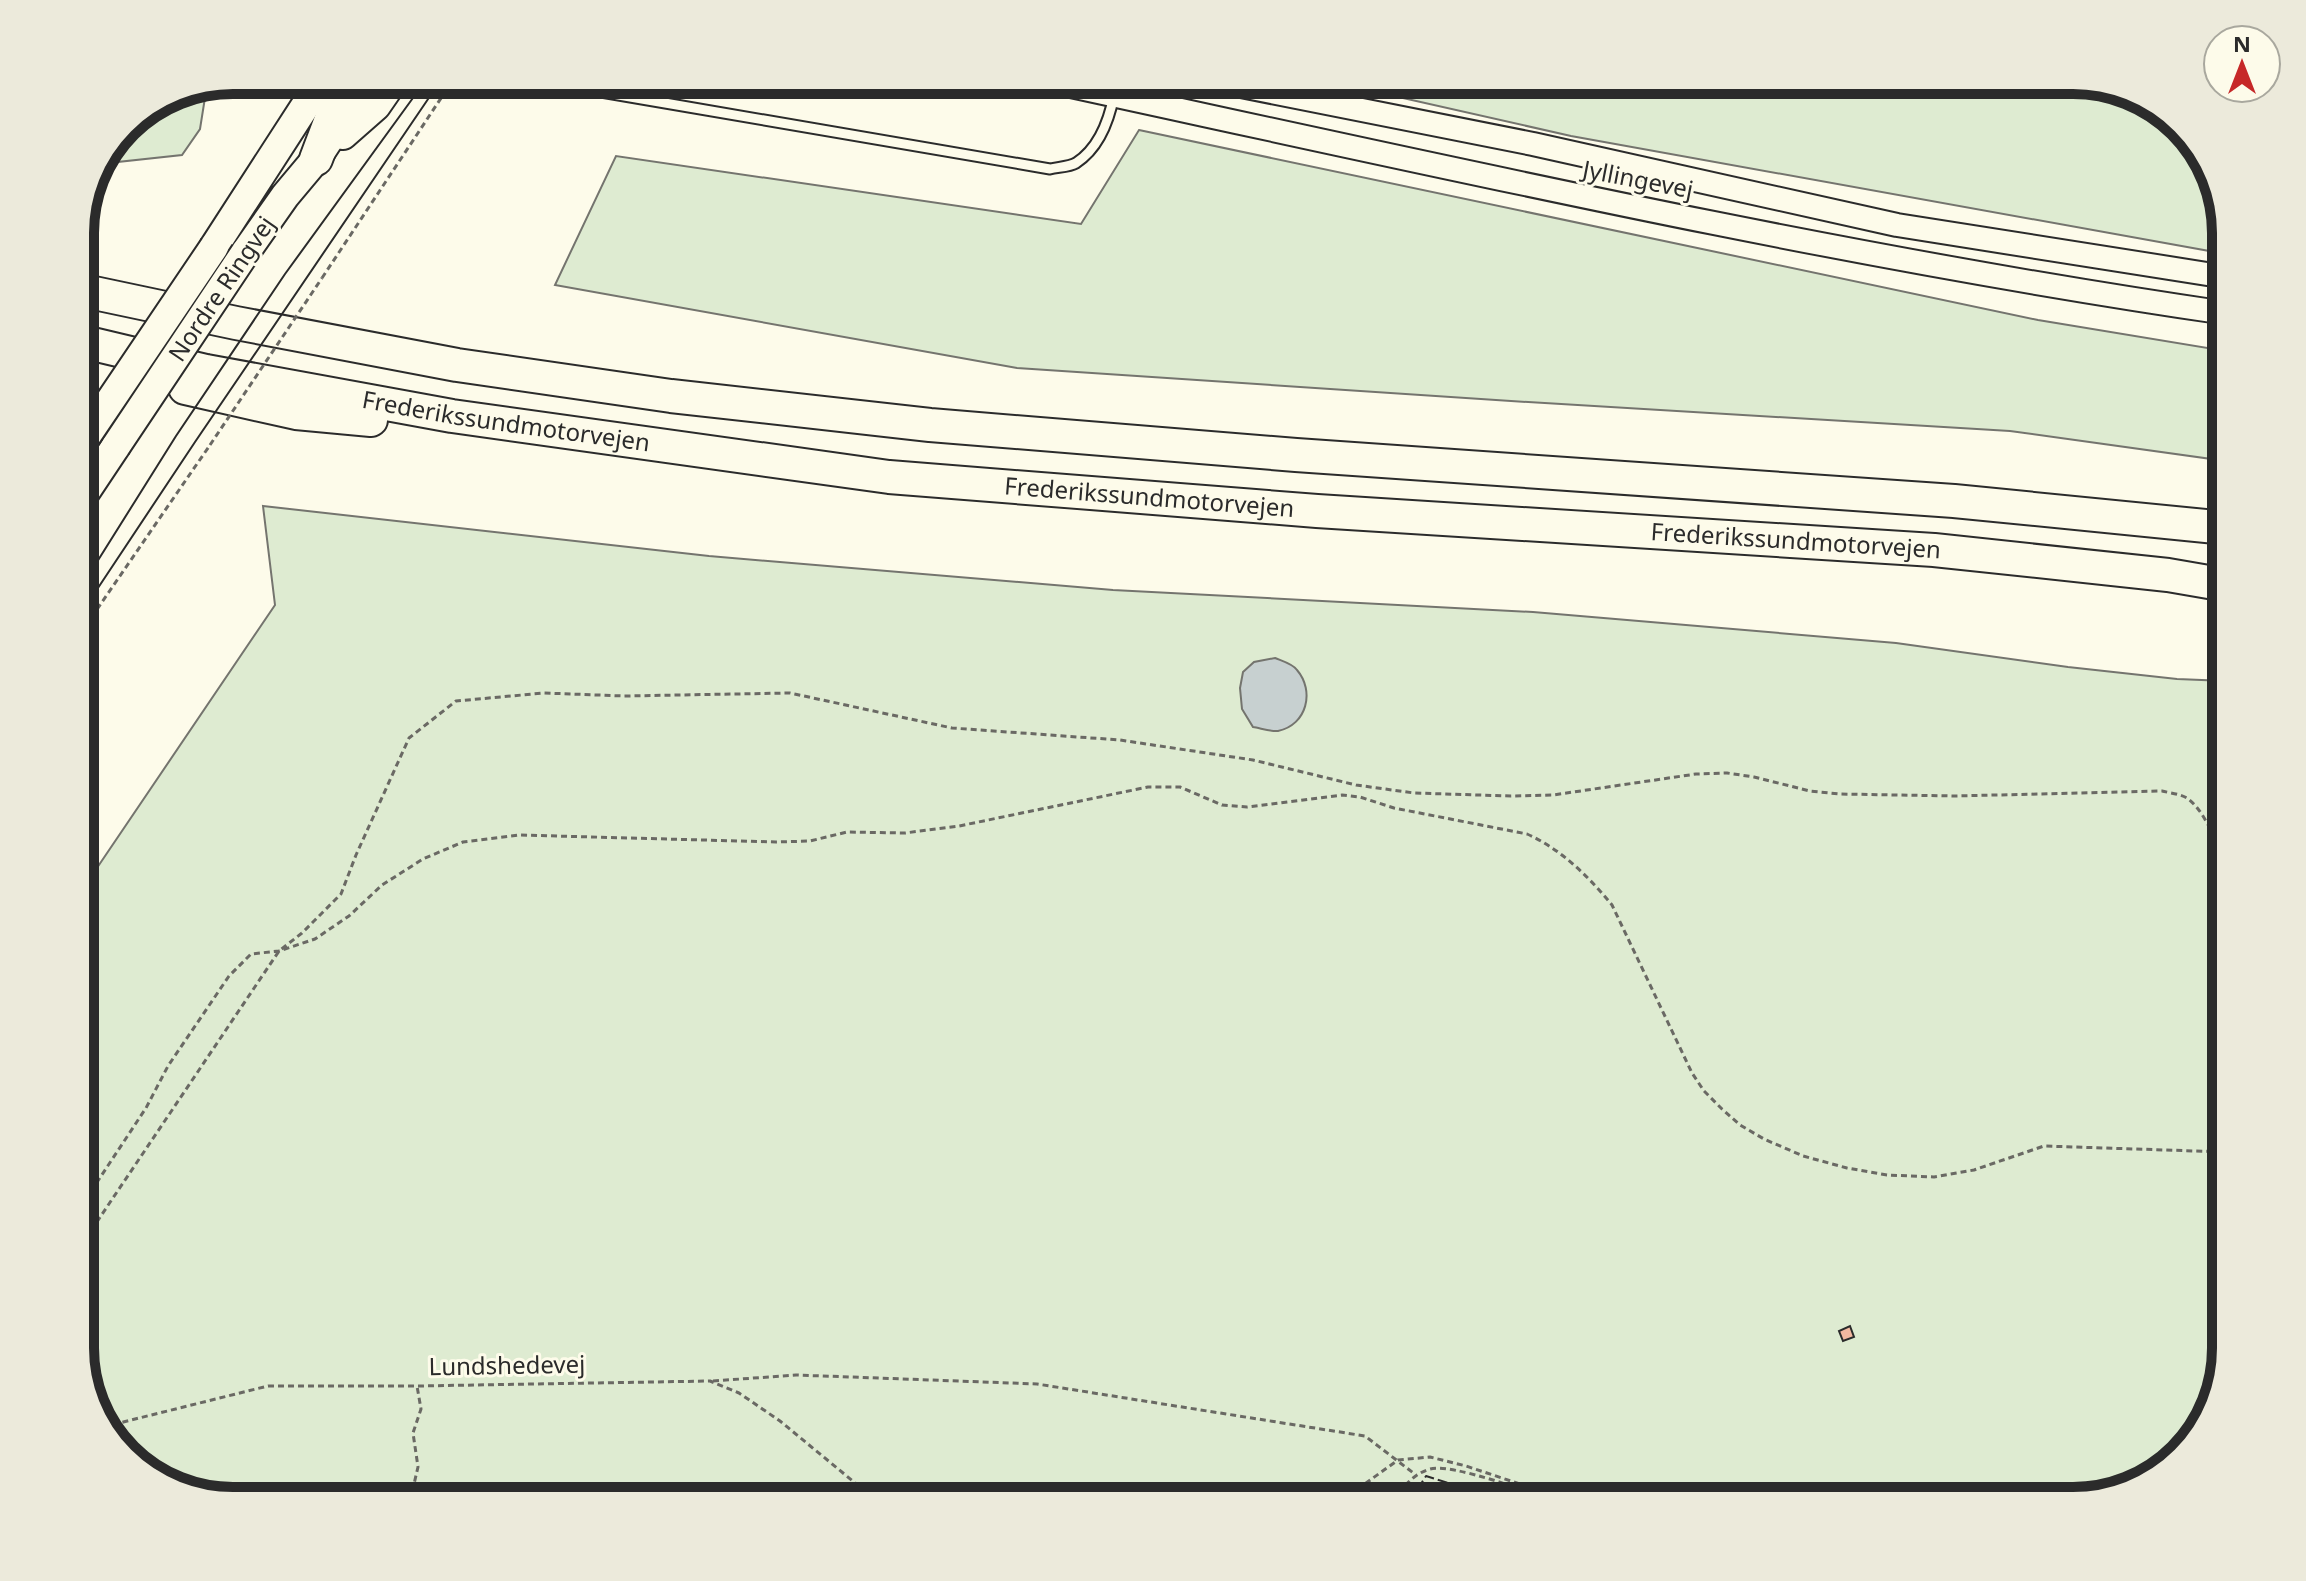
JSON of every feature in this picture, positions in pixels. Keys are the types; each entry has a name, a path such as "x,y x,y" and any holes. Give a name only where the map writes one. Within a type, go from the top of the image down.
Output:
{"highway":[{"path":"316,159 343,94"},
{"name":"Frederikssundmotorvejen","path":"94,293 457,365 732,403 960,428 1312,457 1954,501 2212,527"},
{"name":"Frederikssundmotorvejen","path":"94,344 206,371 452,416 889,477 1317,511 1934,550 2168,575 2212,583"},
{"path":"94,367 296,413 387,421 452,416"}],"main road":[{"name":"Nordre Ringvej","path":"94,426 313,94"},
{"name":"Nordre Ringvej","path":"94,479 245,253 285,196 316,159 359,94"},
{"path":"316,159 376,106 384,94"}],"street":[{"name":"Jyllingevej","path":"1109,94 1515,182 1979,274 2212,311"},
{"name":"Jyllingevej","path":"1281,94 1533,144 1897,225 2212,275"}],"lane":[{"path":"612,94 1050,169 1074,165 1096,145 1114,95"}],"path":[{"path":"94,614 444,94"},
{"path":"94,1226 279,951 341,894 409,738 456,701 544,693 624,696 790,693 952,728 1120,740 1253,760 1356,785 1414,793 1553,795 1696,774 1727,773 1810,791 1840,794 1955,796 2162,791 2185,796 2198,809 2212,834"},
{"path":"94,1187 146,1108 168,1066 229,976 251,954 279,951 315,939 349,916 382,885 423,859 463,842 519,835 810,841 847,832 905,833 959,826 1148,787 1180,787 1222,805 1247,807 1342,795 1360,797 1439,818 1527,834 1544,841 1596,886 1612,905 1692,1073 1704,1091 1740,1125 1803,1156 1873,1173 1934,1177 1974,1170 2044,1146 2212,1152"},
{"path":"710,1381 796,1375 1037,1384 1365,1436 1416,1475"},
{"name":"Lundshedevej","path":"117,1424 268,1386 710,1381 739,1393 780,1421 860,1487"},
{"path":"413,1487 418,1467 413,1433 421,1409 417,1386"},
{"path":"1360,1487 1398,1460 1430,1457 1529,1487"},
{"path":"1403,1487 1416,1475 1433,1468 1456,1470 1511,1487"}],"green space":[{"path":"1385,94 2091,95 2134,108 2150,117 2189,156 2205,189 2212,251 1571,136"},
{"path":"205,97 200,129 182,155 114,162 141,129 164,113"},
{"path":"1139,130 2038,320 2212,349 2212,459 2010,431 1017,368 555,285 616,156 1081,224"},
{"path":"263,506 709,556 1113,590 1533,612 1896,643 2068,667 2212,680 2212,1348 2209,1375 2198,1409 2171,1446 2142,1468 2109,1482 2073,1487 233,1487 215,1486 172,1473 156,1464 123,1433 105,1401 94,1357 94,872 275,605"}],"shaded area":[{"path":"1275,658 1297,670 1303,678 1307,697 1302,715 1288,728 1278,731 1253,727 1242,709 1240,688 1243,672 1254,662"}],"building":[{"path":"1850,1326 1854,1337 1843,1341 1839,1331"}],"tram line":[{"path":"94,567 176,436 285,274 416,94"},
{"path":"94,594 431,94"}],"fence":[{"path":"1419,1487 1426,1476 1461,1487"}]}
